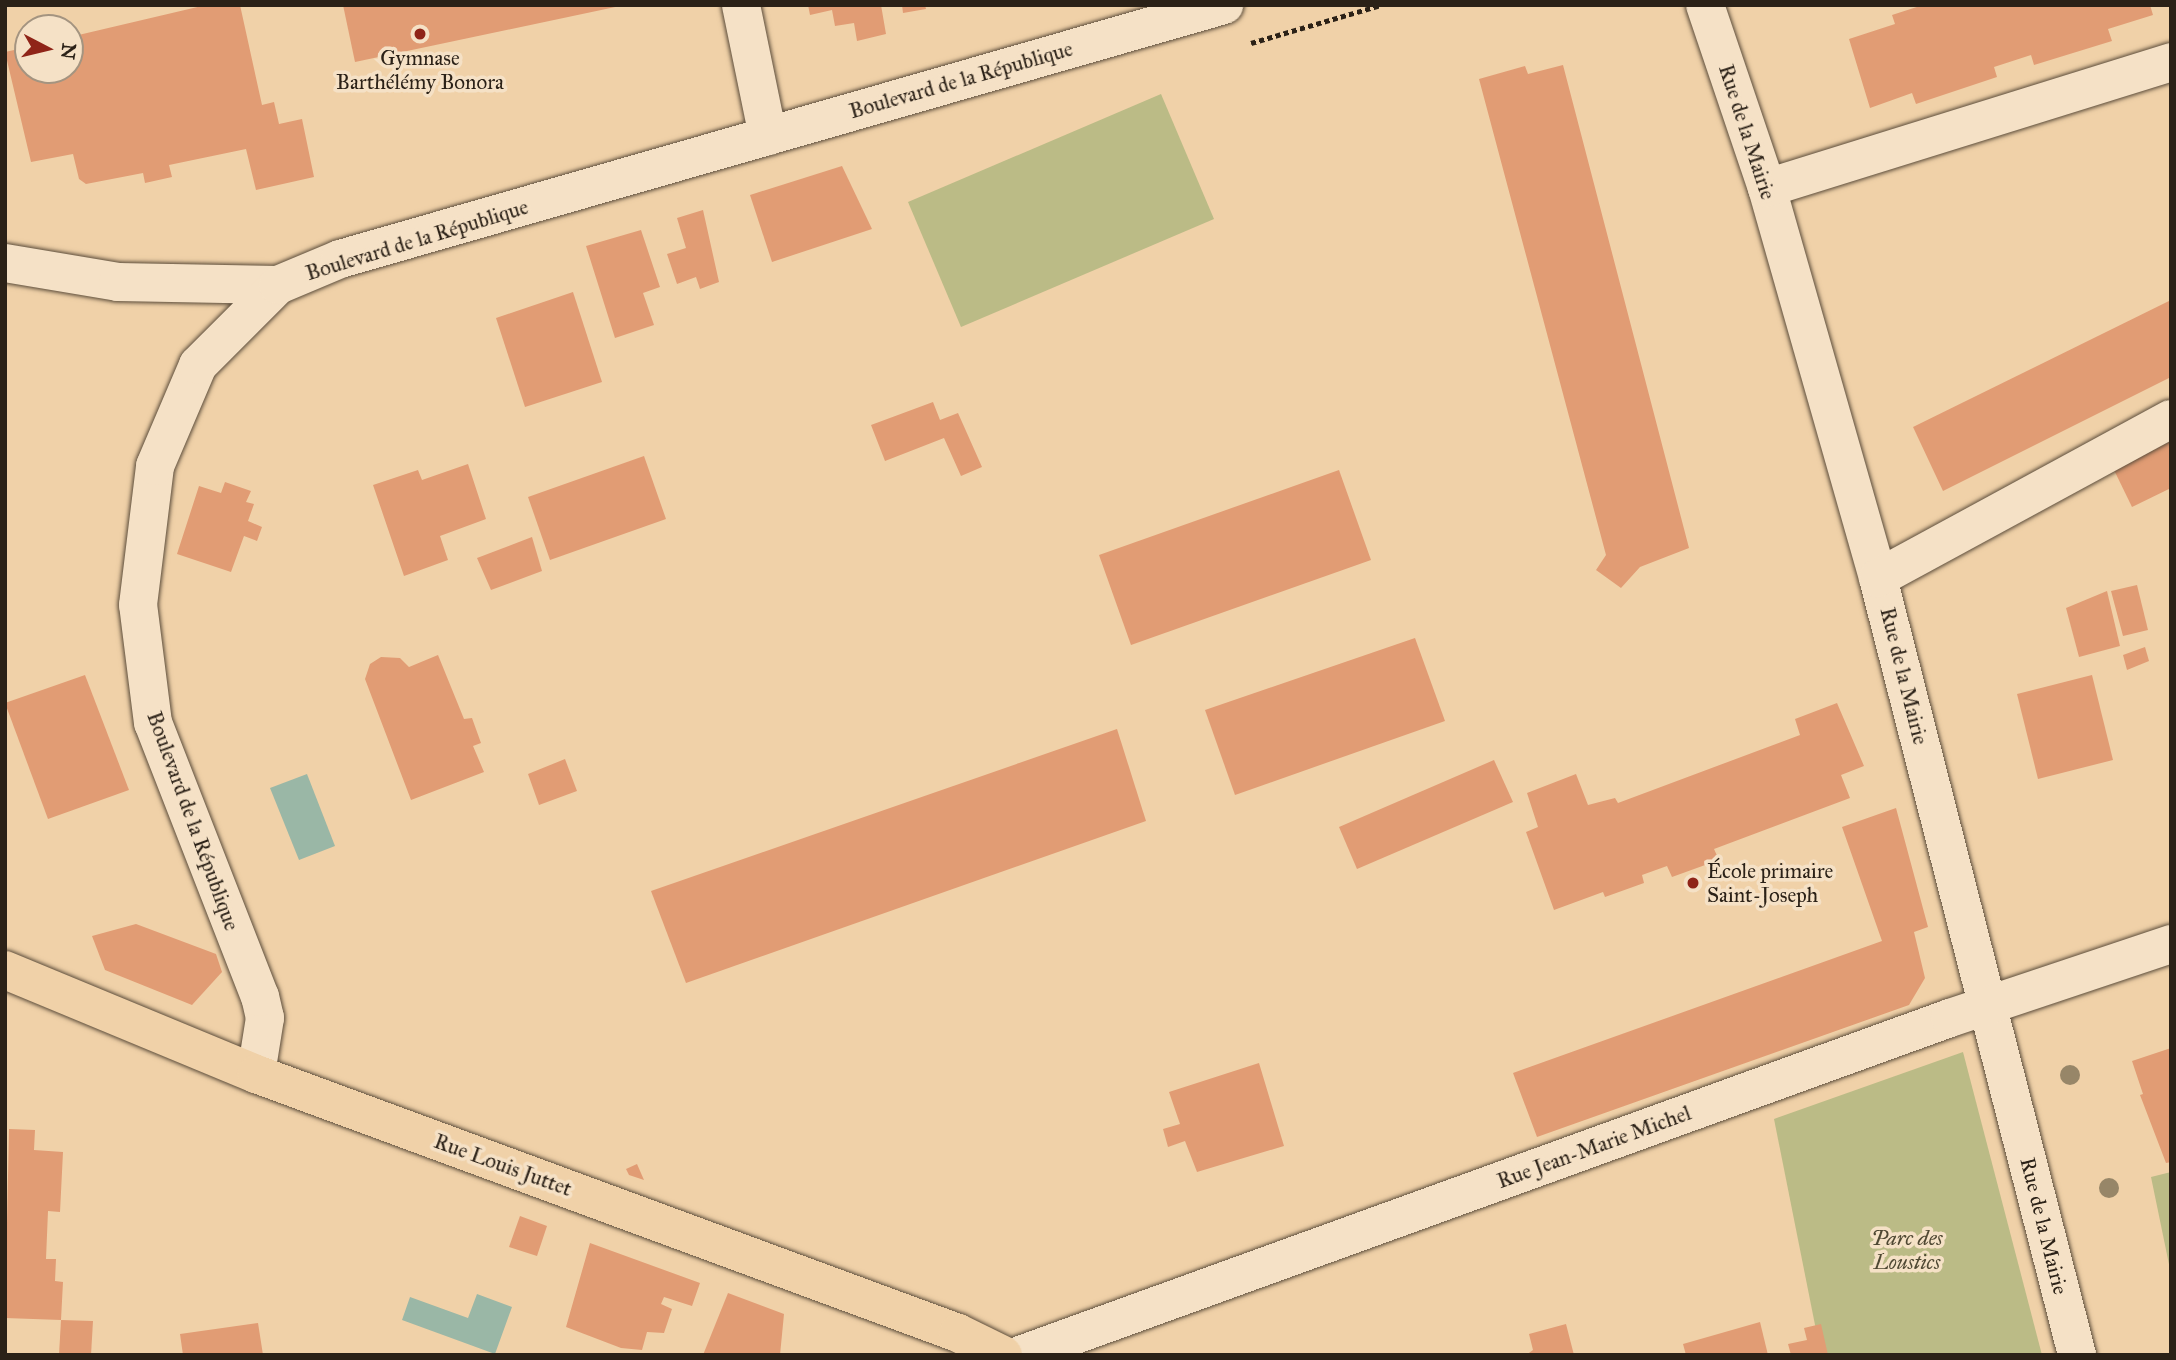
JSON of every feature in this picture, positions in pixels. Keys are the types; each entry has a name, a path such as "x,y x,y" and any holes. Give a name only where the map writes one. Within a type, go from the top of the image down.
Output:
{"main road":[{"name":"Rue Louis Juttet","path":"5,970 256,1074 958,1333 1003,1355"}],"street":[{"path":"741,5 768,136"},
{"name":"Boulevard de la République","path":"256,1074 263,1036 260,997 153,723 138,605 155,466 198,365 278,285 340,259 1224,5"},
{"name":"Rue de la Mairie","path":"1705,5 1767,188 1995,1002 2077,1355"},
{"path":"1767,188 2171,62"},
{"path":"5,263 118,282 278,285"},
{"path":"1878,578 2171,419"},
{"name":"Rue Jean-Marie Michel","path":"1020,1355 1995,1002 2171,944"}],"green space":[{"path":"1161,94 1214,219 961,327 908,202"},
{"name":"Parc des Loustics","path":"1963,1052 2042,1355 1821,1355 1774,1119"},
{"path":"2171,1172 2171,1274 2151,1177"}],"shaded area":[{"path":"307,774 335,846 299,860 270,788"},
{"path":"477,1294 512,1307 495,1354 402,1320 410,1297 468,1318"}],"building":[{"path":"206,5 240,5 262,105 274,102 279,124 302,119 314,177 256,190 246,149 169,165 172,177 145,183 143,173 86,184 79,179 73,154 31,162 5,52 14,50 14,84 84,84 84,34"},
{"name":"Gymnase Barthélémy Bonora","path":"343,5 619,5 620,6 355,62"},
{"path":"808,5 881,5 886,34 857,41 854,23 835,26 832,10 810,15"},
{"path":"902,5 925,5 926,9 903,13"},
{"path":"1923,5 2150,5 2153,15 2108,29 2112,41 2034,65 2031,55 1994,67 1997,77 1916,104 1912,93 1870,108 1849,39 1895,24 1892,15"},
{"path":"1563,65 1689,548 1640,567 1621,588 1596,570 1606,555 1479,79 1525,66 1528,74"},
{"path":"842,166 872,229 772,262 750,195"},
{"path":"703,210 719,282 700,289 696,277 677,284 667,254 686,248 677,218"},
{"path":"641,230 660,287 643,293 654,325 615,338 586,246"},
{"path":"573,292 602,382 525,407 496,318"},
{"path":"2171,300 2171,377 1943,491 1913,427"},
{"path":"933,402 940,420 958,413 982,467 961,476 944,438 885,461 871,425"},
{"path":"2171,441 2171,488 2132,507 2114,470"},
{"path":"644,456 666,519 550,560 528,497"},
{"path":"468,464 486,519 440,536 448,560 404,576 373,485 418,470 422,480"},
{"path":"1339,470 1371,560 1131,645 1099,555"},
{"path":"225,482 251,491 246,502 254,504 248,521 262,527 257,541 244,536 231,572 177,554 199,486 221,493"},
{"path":"532,537 542,571 491,590 477,558"},
{"path":"2137,585 2148,630 2123,636 2111,591"},
{"path":"2107,591 2120,646 2079,657 2066,608"},
{"path":"1415,638 1445,721 1235,795 1205,710"},
{"path":"2145,647 2149,661 2127,670 2123,655"},
{"path":"438,655 464,719 472,718 481,743 473,746 484,772 411,800 365,679 370,664 381,657 400,658 409,667"},
{"path":"85,675 129,790 48,819 5,703"},
{"path":"2092,675 2113,760 2038,779 2017,694"},
{"path":"1837,703 1864,766 1841,775 1850,798 1714,849 1719,860 1672,877 1667,866 1642,875 1644,883 1605,897 1603,892 1554,910 1526,832 1538,827 1527,793 1576,774 1588,805 1615,798 1618,803 1800,735 1795,719"},
{"path":"1117,729 1146,821 686,983 651,891"},
{"path":"565,759 577,791 539,805 528,774"},
{"path":"1494,760 1513,802 1357,869 1339,827"},
{"path":"1896,808 1928,927 1914,932 1925,978 1909,1005 1537,1137 1513,1073 1882,941 1842,827"},
{"path":"136,924 216,954 222,972 192,1005 105,970 92,936"},
{"path":"2171,1048 2171,1162 2166,1163 2140,1095 2143,1094 2132,1061"},
{"path":"1259,1063 1284,1146 1197,1172 1185,1141 1168,1147 1163,1129 1180,1124 1169,1092"},
{"path":"9,1129 35,1130 34,1150 63,1152 60,1212 48,1211 46,1259 56,1259 55,1281 63,1282 61,1320 5,1318"},
{"path":"637,1164 644,1180 629,1175 626,1169"},
{"path":"520,1216 547,1226 537,1256 509,1247"},
{"path":"590,1243 700,1283 692,1306 664,1297 661,1304 672,1309 664,1333 647,1332 642,1350 621,1348 566,1327"},
{"path":"728,1293 784,1314 780,1355 703,1355"},
{"path":"61,1320 93,1321 91,1355 59,1355"},
{"path":"1760,1322 1768,1355 1686,1355 1683,1344"},
{"path":"258,1323 263,1355 183,1355 180,1334"},
{"path":"1566,1324 1574,1355 1526,1355 1533,1350 1529,1334"},
{"path":"1821,1324 1828,1355 1791,1355 1788,1344 1807,1340 1804,1328"}],"place":[{"name":"Gymnase Barthélémy Bonora","path":"420,34"},
{"name":"École primaire Saint-Joseph","path":"1693,883"}]}
